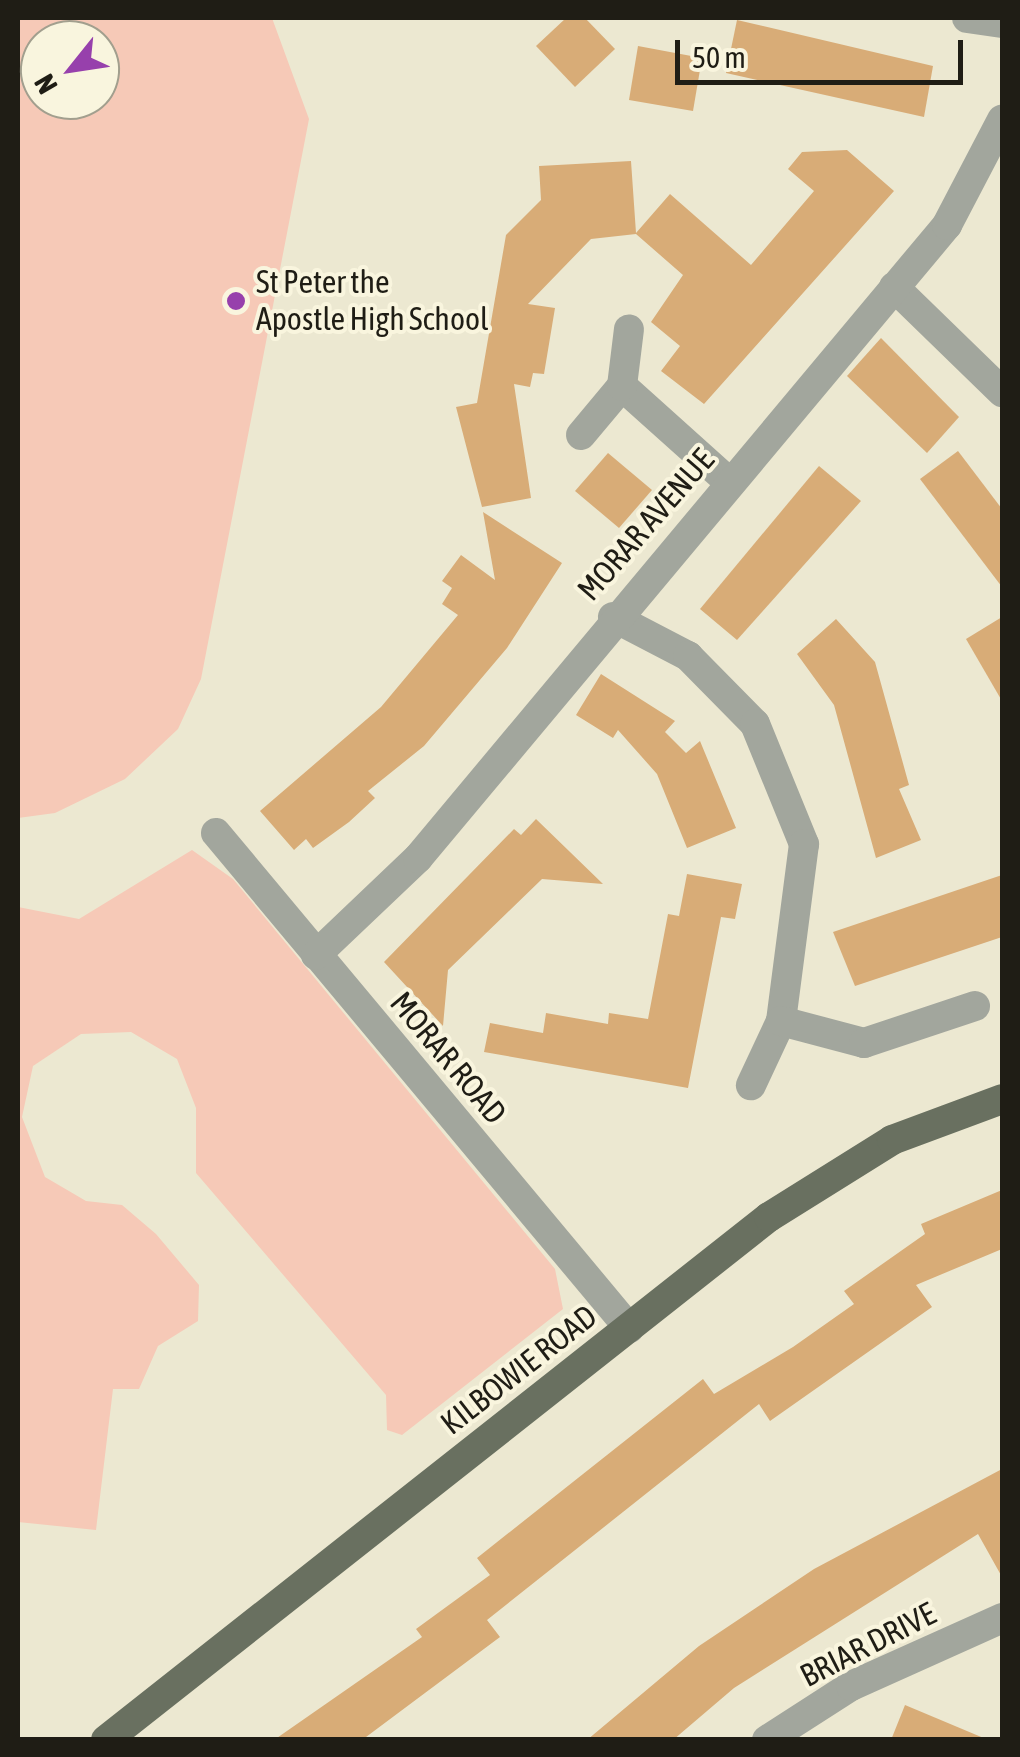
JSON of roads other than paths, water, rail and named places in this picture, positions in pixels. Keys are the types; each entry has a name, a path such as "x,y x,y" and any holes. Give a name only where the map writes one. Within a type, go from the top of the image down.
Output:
{"main road":[{"name":"KILBOWIE ROAD","path":"106,1740 769,1217 892,1140 1002,1099"}],"street":[{"path":"967,18 1002,23"},
{"name":"MORAR AVENUE","path":"316,955 418,858 613,617 947,225 1002,120"},
{"path":"894,287 1002,392"},
{"path":"581,436 622,386 628,329"},
{"path":"622,386 730,482"},
{"path":"613,617 688,656 755,724 804,844 782,1021 751,1085"},
{"name":"MORAR ROAD","path":"216,832 629,1328"},
{"path":"782,1021 864,1042 975,1006"},
{"name":"BRIAR DRIVE","path":"767,1740 852,1686 1000,1626"}],"place":[{"name":"St Peter the Apostle High School","path":"236,301"}]}
